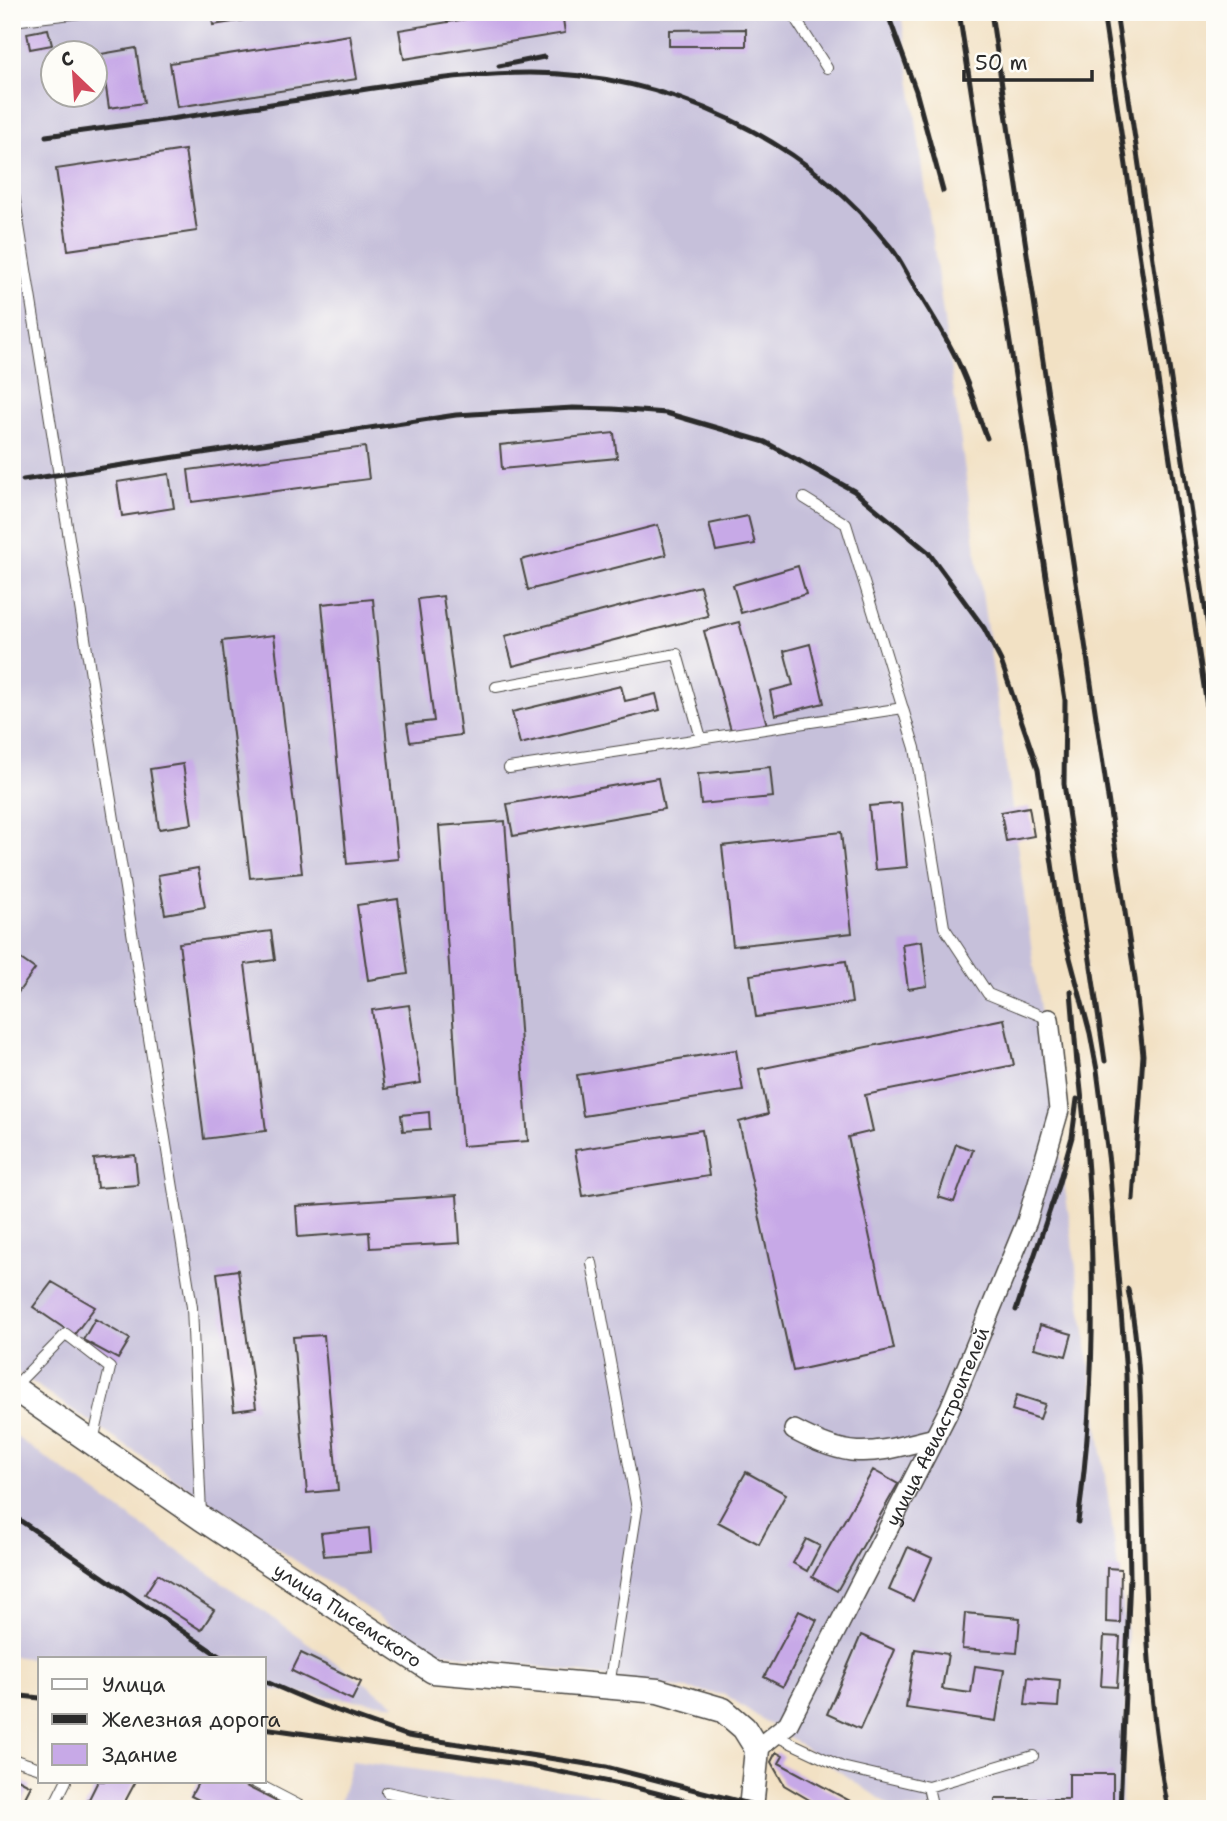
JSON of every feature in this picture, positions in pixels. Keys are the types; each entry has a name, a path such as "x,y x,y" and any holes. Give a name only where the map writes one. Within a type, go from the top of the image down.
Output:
{"street":[{"name":"улица Авиастроителей","path":"765,1742 788,1724 935,1438 1027,1221 1059,1110 1049,1019"},
{"name":"улица Писемского","path":"13,1387 201,1518 433,1671 659,1691 723,1710 765,1742"},
{"path":"794,1430 827,1447 868,1454 935,1438"},
{"path":"751,1809 765,1742"}],"lane":[{"path":"12,21 89,12"},
{"path":"791,12 827,68"},
{"path":"12,182 192,1307 201,1518"},
{"path":"804,498 846,524 915,748 944,927 988,994 1049,1019"},
{"path":"496,687 677,654 701,738"},
{"path":"509,768 903,708"},
{"path":"592,1263 637,1509 609,1687"},
{"path":"13,1387 66,1334 110,1368 92,1443"},
{"path":"765,1742 842,1767 928,1787 1033,1756"},
{"path":"12,1759 38,1767"},
{"path":"51,1809 65,1783"},
{"path":"256,1783 306,1809"},
{"path":"928,1787 933,1809"},
{"path":"387,1792 466,1809"}],"shaded area":[{"path":"12,12 901,12 1128,1640 1121,1809 895,1809 726,1695 428,1650 12,1369"},
{"path":"12,1434 396,1705 266,1689 266,1657 38,1657 38,1660 12,1656"},
{"path":"352,1761 594,1793 630,1809 338,1809"}],"building":[{"path":"211,12 276,12 276,15 213,25"},
{"path":"509,12 562,12 565,33 404,59 399,30"},
{"path":"48,29 50,38 38,38 38,48 30,49 27,33"},
{"path":"746,29 746,46 669,46 669,30"},
{"path":"350,35 357,79 177,107 170,63"},
{"path":"136,48 144,103 109,108 108,53"},
{"path":"185,150 197,231 68,250 56,169"},
{"path":"614,433 617,458 502,469 500,445"},
{"path":"365,447 369,479 192,502 188,470"},
{"path":"169,474 174,508 122,516 117,482"},
{"path":"748,516 755,544 716,551 709,524"},
{"path":"658,525 666,555 528,590 521,560"},
{"path":"798,566 806,594 741,613 733,585"},
{"path":"700,586 708,616 513,666 505,636"},
{"path":"443,596 461,735 410,742 407,724 434,721 418,599"},
{"path":"373,599 398,859 347,864 322,604"},
{"path":"739,622 767,725 732,734 704,631"},
{"path":"274,635 302,873 250,878 222,641"},
{"path":"810,644 824,703 775,715 770,691 793,685 784,651"},
{"path":"621,686 625,701 656,694 660,710 520,744 512,712"},
{"path":"183,764 192,824 159,829 150,769"},
{"path":"770,767 773,797 701,804 698,774"},
{"path":"658,778 664,809 513,836 507,804"},
{"path":"901,803 907,867 875,870 869,806"},
{"path":"1029,807 1034,836 1006,841 1001,812"},
{"path":"505,821 528,1141 462,1146 439,826"},
{"path":"841,832 852,933 733,946 722,846"},
{"path":"198,868 205,907 165,914 158,875"},
{"path":"398,899 408,974 368,980 357,905"},
{"path":"271,931 275,960 245,964 266,1131 204,1139 179,943"},
{"path":"922,941 927,986 908,989 902,944"},
{"path":"12,953 35,969 12,1001"},
{"path":"846,961 852,1003 756,1017 750,975"},
{"path":"409,1005 421,1083 384,1089 372,1010"},
{"path":"1004,1019 1014,1065 865,1095 873,1131 848,1137 894,1349 793,1371 739,1122 768,1114 759,1069"},
{"path":"736,1050 743,1091 583,1116 577,1075"},
{"path":"429,1112 430,1129 403,1131 401,1115"},
{"path":"702,1130 709,1176 583,1196 575,1150"},
{"path":"956,1144 973,1150 954,1202 938,1197"},
{"path":"135,1155 138,1185 97,1188 94,1159"},
{"path":"457,1195 460,1243 370,1248 369,1232 298,1237 296,1206"},
{"path":"238,1270 256,1408 234,1411 217,1273"},
{"path":"52,1282 95,1307 74,1335 33,1307"},
{"path":"95,1319 130,1339 118,1359 83,1340"},
{"path":"1040,1325 1072,1334 1066,1356 1034,1348"},
{"path":"324,1335 338,1490 307,1493 293,1337"},
{"path":"1017,1395 1045,1404 1040,1419 1012,1410"},
{"path":"873,1470 898,1484 837,1591 812,1577"},
{"path":"746,1472 786,1494 759,1544 718,1522"},
{"path":"369,1528 371,1552 324,1556 321,1533"},
{"path":"806,1539 820,1546 807,1571 793,1563"},
{"path":"908,1547 932,1558 913,1601 889,1590"},
{"path":"1107,1568 1121,1569 1120,1623 1106,1622"},
{"path":"158,1574 214,1610 201,1630 145,1594"},
{"path":"799,1611 817,1620 783,1687 764,1677"},
{"path":"965,1613 1020,1618 1017,1653 962,1649"},
{"path":"861,1635 895,1650 860,1729 827,1714"},
{"path":"1104,1636 1120,1637 1117,1687 1101,1686"},
{"path":"915,1649 948,1654 942,1689 971,1693 975,1666 1004,1670 996,1721 906,1708"},
{"path":"301,1653 361,1682 352,1700 292,1671"},
{"path":"1028,1677 1060,1680 1058,1707 1025,1705"},
{"path":"776,1752 783,1756 779,1763 865,1809 825,1809 784,1785 771,1762"},
{"path":"1069,1774 1113,1774 1113,1809 995,1809 995,1799 1069,1799"},
{"path":"12,1776 31,1786 19,1809 12,1809"},
{"path":"97,1783 135,1783 121,1809 84,1809"},
{"path":"198,1783 240,1783 291,1809 217,1809 191,1796"}],"railway":[{"path":"887,12 916,91 943,191"},
{"path":"959,12 1065,700 1064,784 1105,1061"},
{"path":"991,12 1135,979 1143,1055 1133,1199"},
{"path":"1103,12 1215,760"},
{"path":"1116,12 1215,674"},
{"path":"499,66 544,57"},
{"path":"46,136 410,82 500,74 581,76 632,85 681,99 729,119 774,143 816,173 854,206 896,254 942,332 966,380 987,438"},
{"path":"23,480 456,415 573,408 666,413 765,442 854,491 928,552 984,628 1001,661 1038,769 1061,924 1097,1070 1109,1163 1126,1374 1130,1576 1120,1809"},
{"path":"1071,991 1077,1064"},
{"path":"1077,1056 1088,1173 1092,1289 1089,1405 1078,1522"},
{"path":"1016,1310 1058,1186 1072,1137 1077,1099"},
{"path":"1128,1289 1139,1372 1149,1661 1156,1735 1168,1809"},
{"path":"12,1515 221,1657"},
{"path":"266,1682 408,1736 606,1767 769,1809"},
{"path":"12,1695 38,1698"},
{"path":"266,1728 531,1766 629,1786 718,1809"}]}
